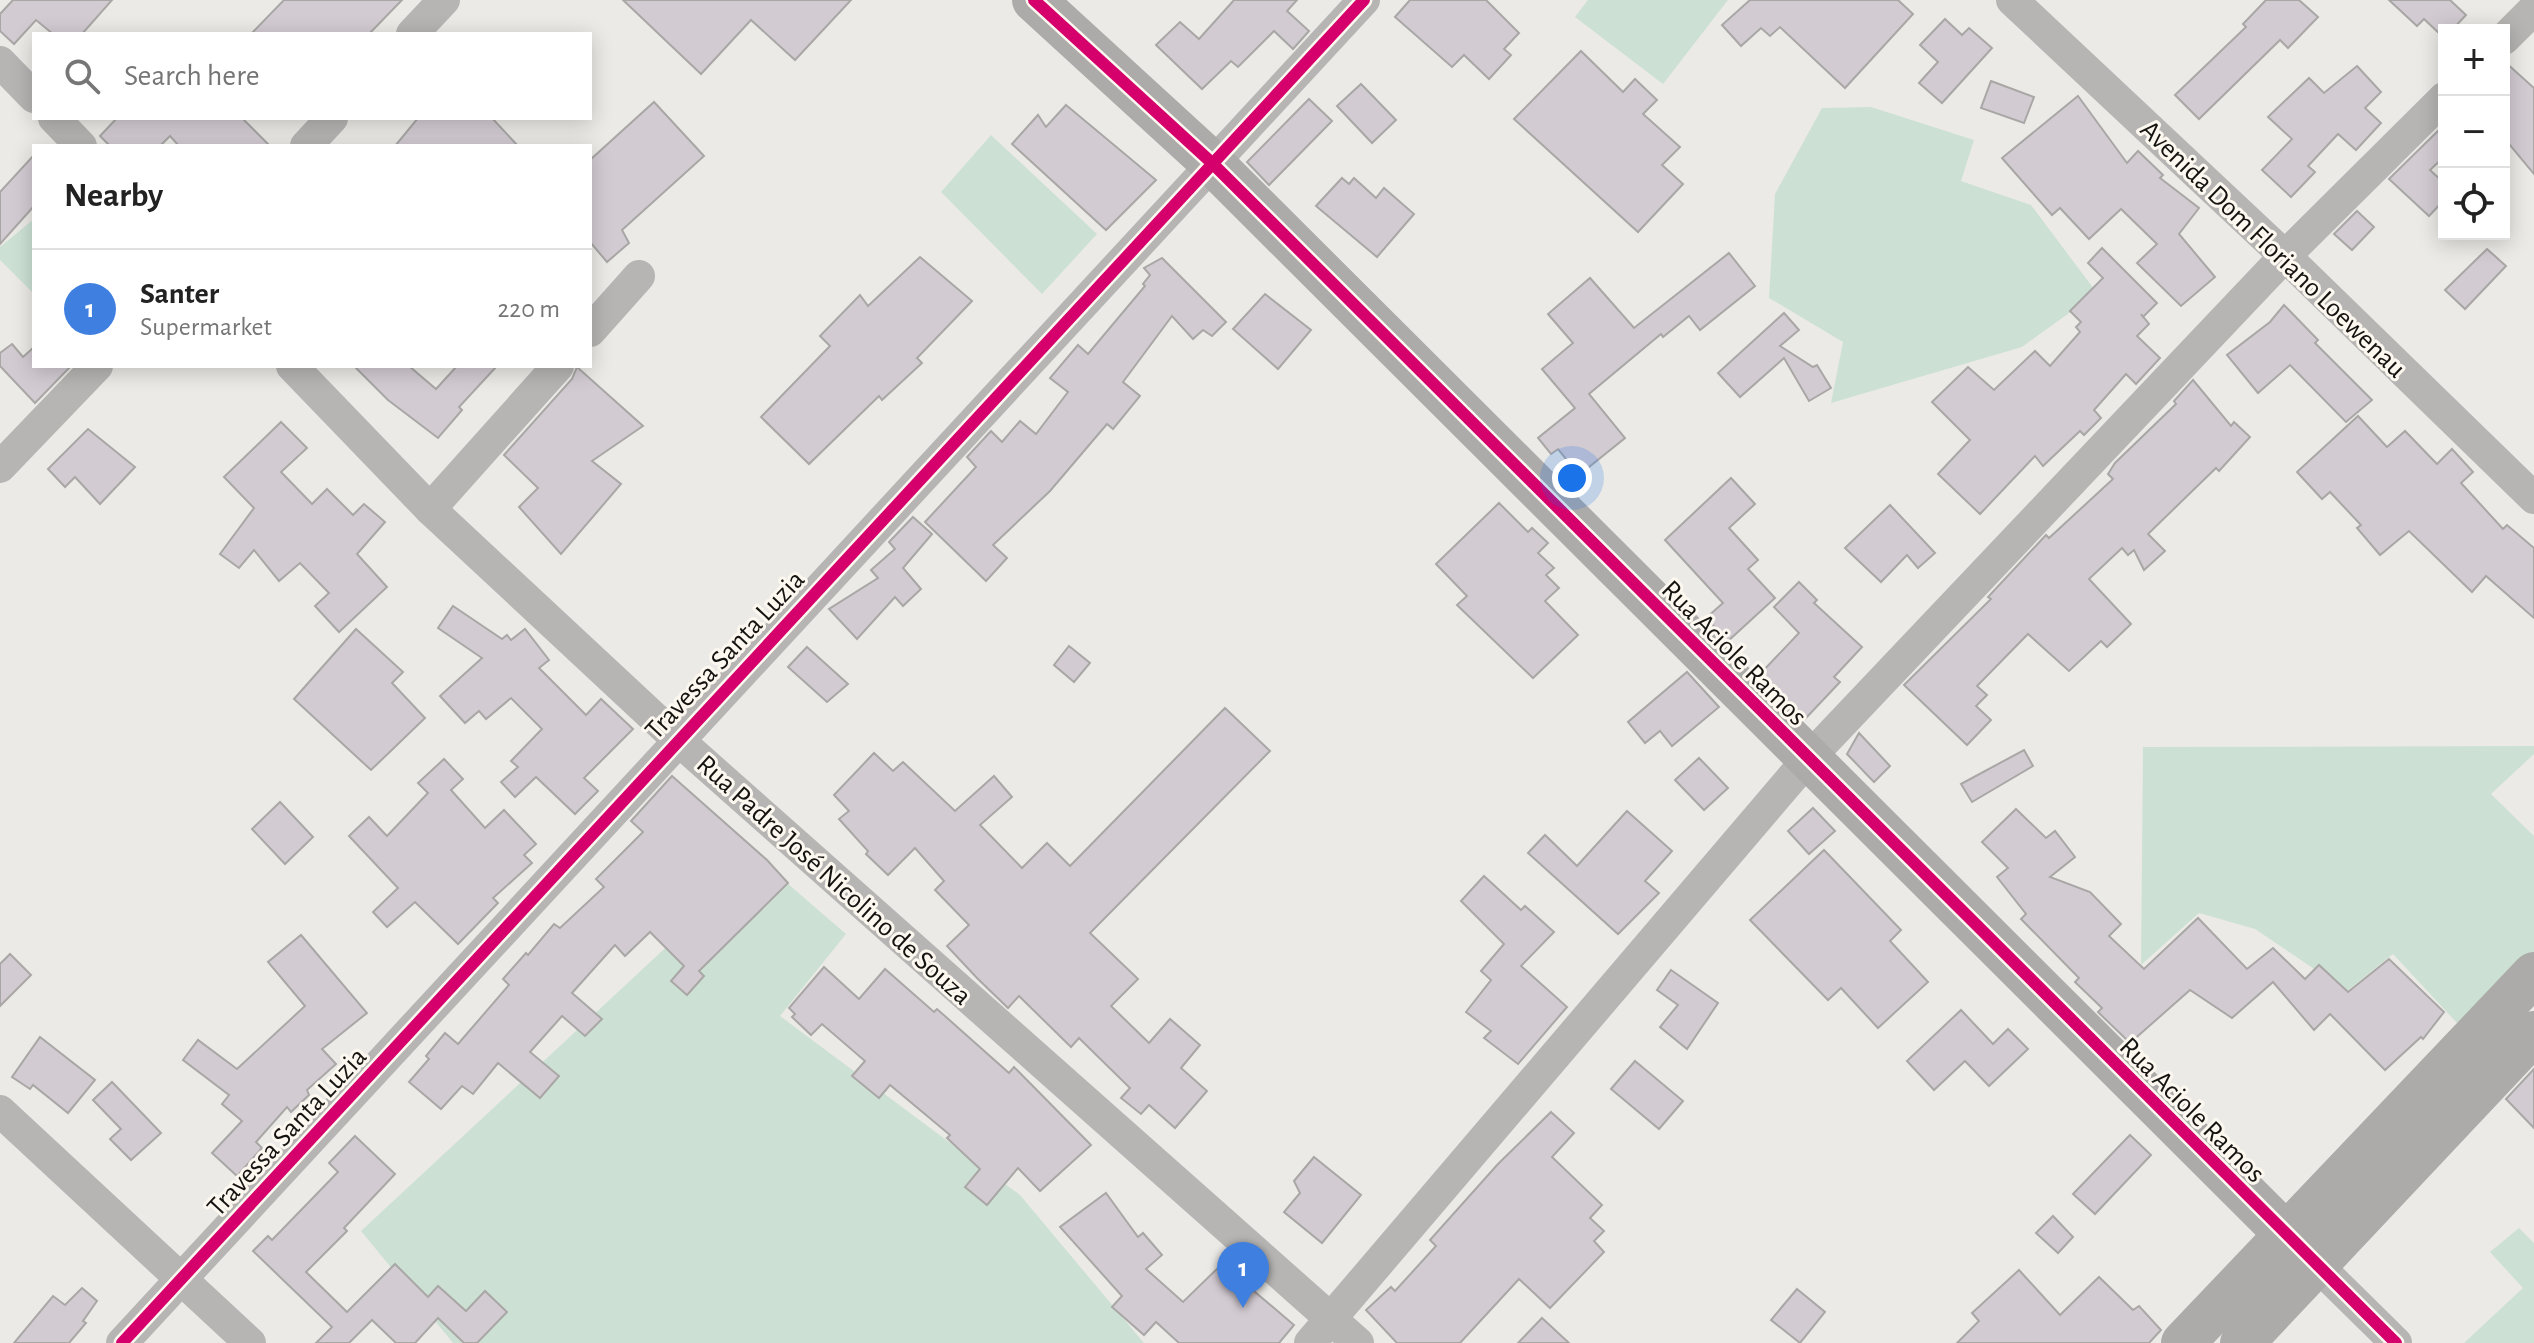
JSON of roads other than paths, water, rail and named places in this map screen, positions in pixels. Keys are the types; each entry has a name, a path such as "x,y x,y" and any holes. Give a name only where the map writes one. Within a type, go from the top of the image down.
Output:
{"street":[{"path":"414,32 444,0"},
{"name":"Rua Aciole Ramos","path":"1034,0 1212,163 2396,1343"},
{"name":"Travessa Santa Luzia","path":"122,1343 677,739 1364,0"},
{"name":"Avenida Dom Floriano Loewenau","path":"2012,0 2285,256 2534,498"},
{"path":"0,62 32,95"},
{"path":"1310,1343 1808,759 2285,256 2438,104"},
{"path":"56,120 79,144"},
{"path":"308,144 330,120"},
{"path":"592,329 639,276"},
{"path":"0,467 95,368"},
{"name":"Rua Padre José Nicolino de Souza","path":"294,368 430,509 677,739 1358,1343"},
{"path":"430,509 556,368"},
{"path":"2183,1343 2534,974"},
{"path":"2242,1343 2534,1033"},
{"path":"0,1111 250,1343"}],"place":[{"name":"Santer","path":"1243,1308"}]}
